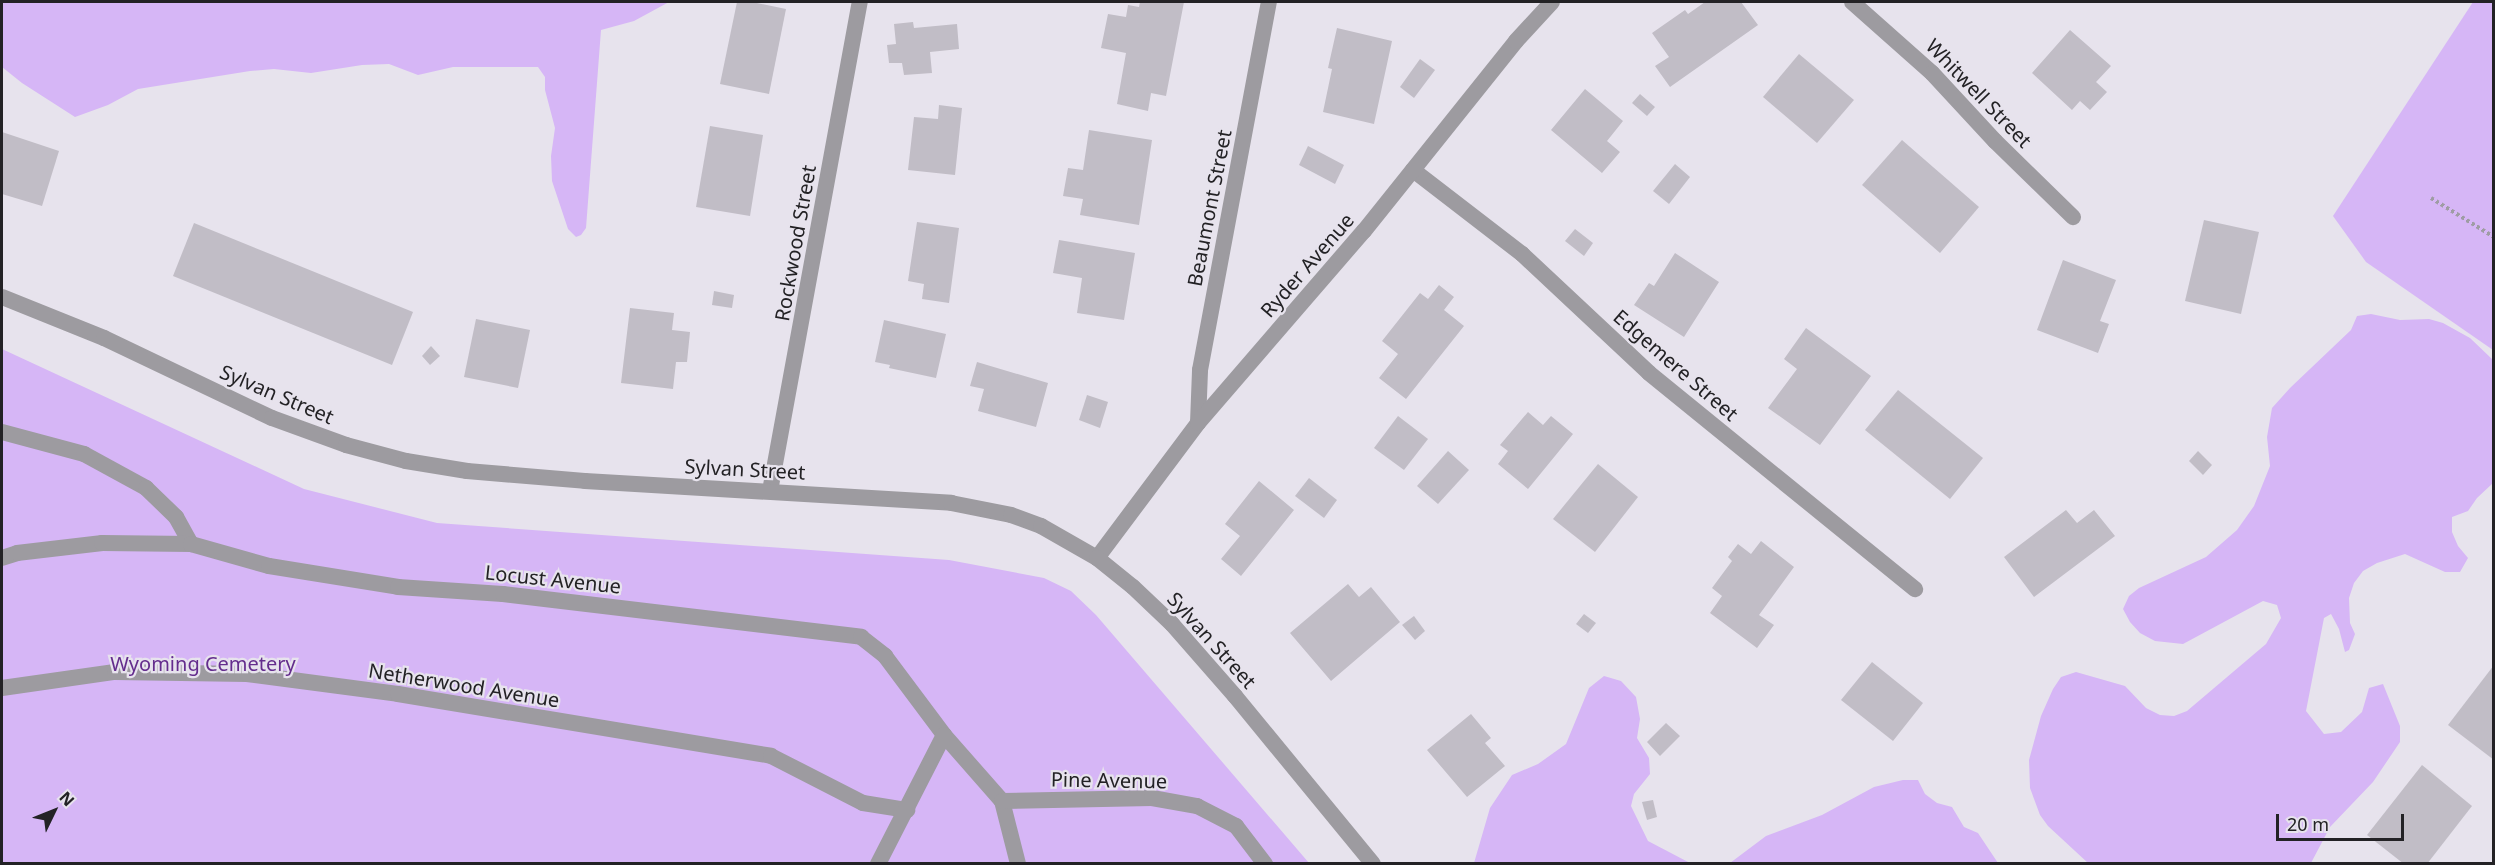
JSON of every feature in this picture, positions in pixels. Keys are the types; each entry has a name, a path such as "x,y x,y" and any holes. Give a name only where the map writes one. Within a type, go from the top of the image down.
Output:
{"street":[{"name":"Rockwood Street","path":"770,492 860,2"},
{"name":"Beaumont Street","path":"1198,423 1200,370 1269,2"},
{"name":"Ryder Avenue","path":"1097,558 1198,423 1413,170 1515,41 1552,2"},
{"name":"Whitwell Street","path":"1852,2 1932,73 1995,141 2073,217"},
{"name":"Edgemere Street","path":"1413,170 1522,254 1658,381 1915,589"},
{"name":"Sylvan Street","path":"2,297 104,338 272,418 346,445 406,461 467,471 526,477 914,500 983,508 1041,526 1097,558 1133,587 1172,624 1235,696 1372,864"},
{"path":"2,432 84,454 146,488 176,517 191,544"},
{"name":"Locust Avenue","path":"2,558 17,553 102,543 191,544 268,566 398,587 503,594 861,637 885,656 944,735 1002,801 1018,864"},
{"name":"Netherwood Avenue","path":"2,688 115,672 247,674 386,693 771,756 863,803 907,810"},
{"path":"878,864 944,735"},
{"name":"Pine Avenue","path":"1002,801 1152,798 1197,806 1236,826 1265,864"}],"path":[{"path":"2431,198 2493,237"}],"green space":[{"path":"2,2 669,2 634,21 601,30 586,228 581,235 576,237 568,229 552,181 551,156 555,128 545,90 545,77 538,67 453,67 418,75 389,64 362,65 311,73 274,69 250,71 138,89 108,105 75,117 22,83 2,67"},
{"path":"2473,2 2493,2 2493,350 2366,262 2333,216"},
{"path":"2371,314 2400,320 2429,319 2443,323 2470,338 2493,360 2493,483 2477,498 2468,511 2452,517 2452,532 2458,546 2468,558 2460,572 2445,572 2405,554 2377,563 2363,571 2354,583 2349,598 2350,623 2355,634 2349,650 2345,652 2339,629 2331,614 2324,618 2306,711 2324,734 2341,732 2362,712 2369,688 2383,684 2400,726 2400,742 2373,782 2330,827 2311,863 2088,863 2048,826 2040,815 2030,788 2029,760 2041,716 2053,689 2061,677 2076,672 2125,686 2146,708 2160,715 2174,716 2187,711 2266,644 2281,618 2277,605 2263,601 2183,644 2155,641 2140,633 2130,622 2123,609 2129,596 2139,588 2206,557 2237,530 2254,506 2270,466 2267,437 2272,408 2351,330 2357,316"},
{"name":"Wyoming Cemetery","path":"2,349 304,489 437,523 949,560 1044,578 1071,591 1096,615 1309,863 2,864"},
{"path":"1604,676 1621,681 1636,697 1640,719 1637,738 1649,758 1650,774 1634,794 1631,806 1648,841 1690,863 1474,863 1490,808 1512,775 1538,764 1566,744 1589,688"},
{"path":"1903,780 1918,780 1925,794 1937,803 1952,807 1964,827 1978,833 1998,863 1730,863 1766,836 1822,815 1874,787"}],"building":[{"path":"737,2 752,2 786,9 769,94 720,84"},
{"path":"1140,2 1184,2 1166,96 1151,93 1148,111 1117,104 1126,53 1101,48 1108,14 1126,17 1128,5 1139,7"},
{"path":"1705,2 1741,2 1758,25 1670,87 1655,66 1669,57 1652,33 1685,10 1688,14"},
{"path":"913,22 914,28 957,24 959,49 930,52 932,73 904,75 902,63 889,63 887,45 896,44 894,24"},
{"path":"1337,28 1392,41 1374,124 1323,112 1332,69 1328,68"},
{"path":"2070,30 2111,66 2096,82 2107,92 2090,110 2080,101 2072,110 2032,73"},
{"path":"1799,54 1854,100 1817,143 1763,97"},
{"path":"1420,59 1435,70 1414,98 1400,87"},
{"path":"1585,89 1623,121 1607,141 1620,152 1602,173 1551,130"},
{"path":"1640,94 1655,107 1647,116 1632,103"},
{"path":"939,105 962,108 955,175 908,170 914,117 938,119"},
{"path":"710,126 763,135 750,216 696,207"},
{"path":"1089,130 1152,140 1139,225 1080,215 1083,199 1063,196 1068,168 1083,170"},
{"path":"2,132 59,151 42,206 2,194"},
{"path":"1902,140 1979,207 1940,253 1862,185"},
{"path":"1308,146 1344,165 1335,184 1299,165"},
{"path":"1675,164 1690,177 1669,204 1653,191"},
{"path":"2204,220 2259,232 2241,314 2185,301"},
{"path":"917,222 959,228 949,303 922,299 924,284 908,281"},
{"path":"194,223 413,312 392,365 173,276"},
{"path":"1575,229 1593,243 1584,256 1565,241"},
{"path":"1059,240 1135,253 1124,320 1077,313 1082,278 1053,273"},
{"path":"1675,253 1719,282 1684,337 1634,305 1649,283 1654,286"},
{"path":"2063,260 2116,280 2100,321 2109,324 2098,353 2037,330"},
{"path":"1439,285 1454,297 1444,310 1464,326 1406,399 1379,378 1398,354 1382,341 1420,293 1428,299"},
{"path":"714,291 734,295 732,308 712,305"},
{"path":"630,308 674,313 672,330 690,332 687,362 676,362 673,389 621,383"},
{"path":"476,319 530,330 518,388 464,377"},
{"path":"884,320 946,334 936,378 889,368 890,365 875,362"},
{"path":"1806,328 1871,376 1820,445 1768,408 1797,369 1784,359"},
{"path":"431,346 440,356 430,365 422,356"},
{"path":"977,362 1048,383 1036,427 978,411 984,389 970,386"},
{"path":"1898,390 1983,458 1950,499 1865,430"},
{"path":"1087,395 1108,402 1100,428 1079,420"},
{"path":"1528,412 1543,425 1551,416 1573,434 1528,489 1498,464 1508,451 1500,445"},
{"path":"1398,416 1428,439 1404,470 1374,448"},
{"path":"1448,451 1469,470 1438,504 1417,486"},
{"path":"2198,451 2212,465 2203,475 2189,461"},
{"path":"1598,464 1638,497 1595,552 1553,519"},
{"path":"1309,478 1337,500 1324,518 1295,496"},
{"path":"1259,481 1294,510 1241,576 1221,559 1240,536 1225,524"},
{"path":"2066,510 2077,523 2094,510 2115,536 2034,597 2004,557"},
{"path":"1761,541 1794,567 1759,615 1774,625 1757,648 1710,613 1722,596 1712,588 1732,561 1728,557 1738,544 1751,554"},
{"path":"1348,584 1359,597 1371,587 1400,622 1331,681 1290,633"},
{"path":"1584,614 1596,623 1588,633 1576,624"},
{"path":"1414,616 1425,631 1415,640 1402,625"},
{"path":"1872,662 1923,703 1893,741 1841,700"},
{"path":"2494,665 2494,760 2448,725"},
{"path":"1471,714 1491,738 1485,743 1505,766 1467,797 1427,750"},
{"path":"1666,723 1680,736 1660,756 1647,742"},
{"path":"2422,765 2472,806 2427,864 2404,864 2367,835"},
{"path":"1653,800 1657,817 1647,820 1642,802"}]}
